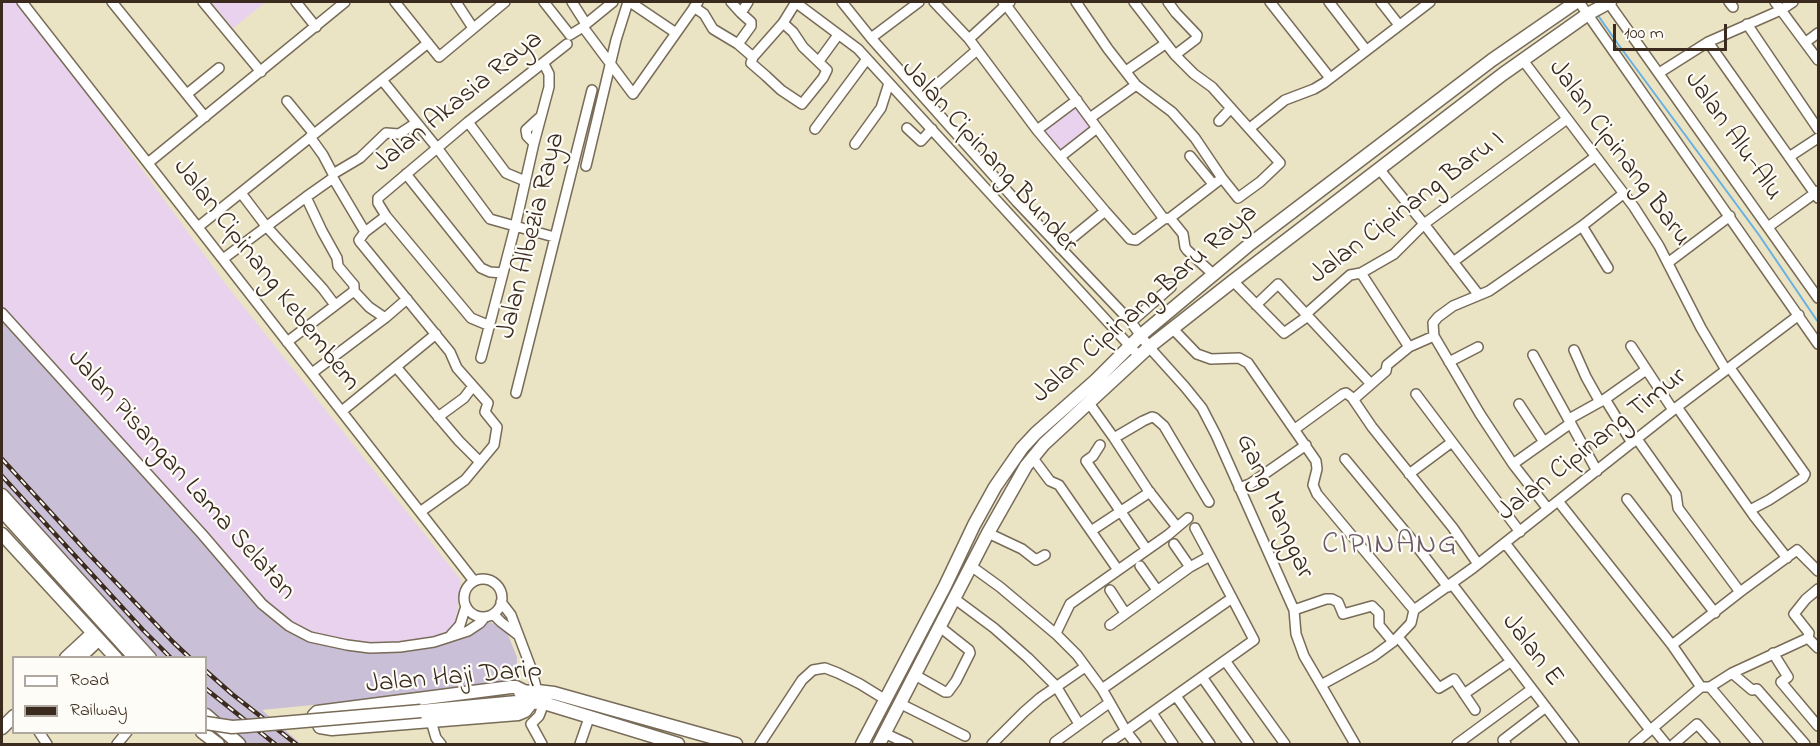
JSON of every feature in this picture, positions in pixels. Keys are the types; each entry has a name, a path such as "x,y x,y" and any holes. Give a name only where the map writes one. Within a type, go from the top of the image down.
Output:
{"main road":[{"name":"Jalan Cipinang Baru Raya","path":"862,744 945,586 988,498 1022,448 1141,335 1250,244 1460,84 1578,2"},
{"name":"Jalan Cipinang Baru Raya","path":"882,739 988,533 1032,457 1044,444 1149,347 1233,281 1522,59 1602,6"},
{"path":"2,495 149,656"},
{"path":"2,511 124,656"},
{"path":"2,522 134,656"},
{"path":"2,534 115,656"},
{"path":"945,586 955,600"},
{"path":"937,601 955,600"},
{"path":"67,656 96,636"},
{"path":"80,656 96,636"},
{"path":"511,687 516,687 535,697 525,711 518,714 332,729 320,727 314,715 317,712 511,687"},
{"name":"Jalan Haji Darip","path":"207,723 232,727 247,726 535,697 554,693 736,744"},
{"name":"Jalan Haji Darip","path":"535,697 589,718 670,743"},
{"name":"Jalan Haji Darip","path":"207,717 237,723 419,708"},
{"path":"207,718 239,744"},
{"path":"205,734 218,744"}],"street":[{"name":"Jalan Cipinang Kebembem","path":"36,2 25,5 474,581"},
{"path":"112,2 205,117"},
{"path":"203,2 261,72"},
{"path":"296,2 316,27"},
{"path":"148,163 345,2"},
{"path":"395,2 438,56 443,55 505,2"},
{"path":"401,2 443,55"},
{"path":"456,2 473,28"},
{"path":"544,2 570,35 613,2"},
{"path":"572,2 585,25 633,94 696,4 713,29 738,44 753,57"},
{"path":"586,166 611,63 629,2 676,33"},
{"path":"731,2 752,24 738,44"},
{"path":"741,13 748,2"},
{"path":"783,23 793,32 803,47 827,69 801,104 751,62 783,23 795,2"},
{"name":"Jalan Cipinang Bunder","path":"795,2 853,45 867,59 1139,356"},
{"name":"Jalan Cipinang Bunder","path":"842,2 871,38 1017,202 1131,322 1149,347"},
{"path":"871,38 919,2"},
{"path":"934,2 969,39 1037,130 1133,241 1222,178"},
{"path":"1076,2 1136,85 1172,112 1195,138 1238,198 1280,165 1280,161 1212,87 1194,74 1175,55 1134,2"},
{"path":"1168,2 1197,35 1196,39 1175,55"},
{"path":"1270,2 1330,78"},
{"path":"1329,2 1366,50"},
{"path":"1381,2 1399,25"},
{"path":"1250,128 1285,100 1314,89 1330,78 1430,2"},
{"path":"1578,2 1602,6 1730,216 1818,344"},
{"path":"1659,74 1708,42 1747,24 1778,6 1793,2"},
{"path":"969,39 1006,3 1097,128 1167,218 1183,234 1187,250 1214,275"},
{"name":"Jalan Alu-Alu","path":"1602,6 1659,74 1818,298"},
{"path":"1778,6 1818,60"},
{"path":"1747,24 1818,129"},
{"path":"1806,42 1818,33"},
{"path":"819,61 838,35"},
{"path":"1708,42 1817,194 1768,227"},
{"path":"198,227 428,43"},
{"name":"Jalan Akasia Raya","path":"386,216 378,203 378,196 567,44"},
{"path":"1126,71 1165,44"},
{"path":"924,96 977,50"},
{"path":"815,129 867,59"},
{"name":"Jalan Cipinang Baru","path":"1522,59 1623,194 1669,262 1701,328 1728,369 1805,472 1803,478 1771,503 1750,510"},
{"path":"481,358 550,80 544,64"},
{"path":"187,94 219,68"},
{"path":"382,80 438,149 490,219 555,237"},
{"path":"855,144 881,108 889,83"},
{"path":"1090,118 1136,85"},
{"name":"Jalan Albezia Raya","path":"516,393 592,90"},
{"path":"1037,130 1077,100"},
{"path":"287,101 312,136 365,232"},
{"path":"1219,121 1231,108"},
{"name":"Jalan Cipinang Baru I","path":"1256,305 1284,333 1350,275 1361,273 1394,254 1424,224 1567,119"},
{"path":"468,122 506,173 525,181"},
{"path":"223,259 360,158 387,133 399,134 416,123"},
{"path":"908,128 921,141 932,129"},
{"path":"1059,157 1097,128"},
{"path":"1789,158 1818,138"},
{"path":"1190,156 1213,184"},
{"path":"1453,262 1595,156"},
{"path":"1380,170 1478,294"},
{"path":"406,174 481,268 490,272 503,273"},
{"path":"986,190 996,189 997,178"},
{"path":"241,193 266,226 335,305"},
{"path":"1548,509 1513,464 1449,362 1434,336 1433,323 1453,306 1488,291 1515,273 1623,194"},
{"path":"306,197 337,258 338,266 354,285 354,291 369,307 386,318"},
{"path":"1005,211 1008,200 1012,199 1017,202"},
{"path":"1060,248 1105,211"},
{"path":"420,512 465,480 494,444 497,427 485,412 488,403 457,368 450,352 359,240 365,232 386,216 471,318 490,326"},
{"path":"1669,262 1730,216"},
{"path":"1581,226 1608,268"},
{"path":"1361,273 1409,348"},
{"path":"1233,281 1256,305 1278,284 1371,384"},
{"path":"1131,322 1171,287"},
{"path":"287,342 354,291"},
{"path":"312,373 386,318 407,299"},
{"name":"Jalan Pisangan Lama Selatan","path":"2,313 262,603 281,621 298,632 322,640 370,648 420,645 468,631 489,615"},
{"name":"Jalan Cipinang Timur","path":"1321,686 1374,656 1411,623 1414,610 1478,564 1799,315"},
{"path":"1173,329 1197,354 1211,359 1239,358 1248,363 1316,460 1313,485 1317,494 1414,610"},
{"path":"342,411 436,334"},
{"path":"1353,399 1386,371 1387,364 1409,348 1434,336"},
{"path":"1631,346 1646,370 1786,558"},
{"name":"Gang Manggar","path":"1149,347 1202,408 1294,610 1326,599 1338,602 1343,614 1372,606 1379,613 1379,625 1395,639"},
{"path":"1449,362 1478,347"},
{"path":"1574,350 1586,377 1676,494 1678,508 1740,592"},
{"path":"1533,355 1597,471"},
{"path":"396,367 479,461"},
{"path":"1513,464 1570,421 1646,370"},
{"path":"438,417 464,398 473,386"},
{"path":"1295,429 1346,393 1453,528 1478,564"},
{"path":"1416,394 1520,531"},
{"path":"1089,403 1176,527"},
{"path":"1519,404 1544,442"},
{"path":"1114,438 1143,421 1155,418 1164,426 1209,502"},
{"path":"1409,474 1452,442"},
{"path":"1100,445 1093,456 1086,461 1147,550"},
{"path":"1239,488 1250,484 1306,445"},
{"path":"1032,457 1050,481 1059,485 1118,570"},
{"name":"Jalan E","path":"1345,459 1450,585 1574,744"},
{"path":"1091,531 1150,492"},
{"path":"1627,499 1714,613"},
{"path":"1558,501 1706,687 1758,744"},
{"path":"1057,635 1070,604 1168,535 1188,518"},
{"path":"1107,744 1254,640 1195,528"},
{"path":"988,533 1022,549 1036,560 1045,555"},
{"path":"1505,543 1651,729 1666,744"},
{"path":"1174,544 1191,567"},
{"path":"1672,645 1797,550 1818,571"},
{"path":"1110,625 1210,556"},
{"path":"971,566 1057,635 1102,689 1136,744"},
{"path":"1140,566 1158,590"},
{"path":"482,579 497,586 501,593 499,609 489,615 477,616 471,612 464,599 465,592 474,581 482,579"},
{"path":"1818,589 1794,614 1809,633 1808,638 1818,648"},
{"path":"1110,590 1125,613"},
{"path":"1102,689 1232,598"},
{"path":"955,600 994,628 1028,658 1056,686 1079,724"},
{"path":"501,602 511,615 531,668 540,716 531,725 542,744"},
{"path":"449,637 460,625 466,606"},
{"path":"1294,610 1296,634 1304,656 1355,744"},
{"path":"489,615 518,634"},
{"path":"915,675 945,693 956,681 970,653 967,647 940,627"},
{"path":"1634,744 1706,687 1808,638"},
{"path":"1395,639 1439,688 1454,678 1475,710"},
{"path":"1773,653 1788,677 1781,682 1818,726"},
{"path":"1226,662 1285,744"},
{"path":"1464,694 1510,663"},
{"path":"992,744 1024,712 1056,686 1085,667"},
{"path":"760,744 802,680 813,670 825,668 838,673 886,700"},
{"path":"1732,673 1752,690 1757,689 1805,744"},
{"path":"1202,677 1249,744"},
{"path":"1457,744 1532,689"},
{"path":"1176,696 1210,744"},
{"path":"1055,742 1109,703"},
{"path":"900,704 965,736"},
{"path":"1506,744 1503,740 1546,707"},
{"path":"1152,713 1173,744"},
{"path":"580,744 589,718"},
{"path":"430,721 436,738 441,744"},
{"path":"1674,744 1697,724 1715,744"},
{"path":"882,739 908,744"}],"shaded area":[{"path":"2,2 20,2 227,286 461,580 454,636 372,649 326,637 286,620 2,319"},
{"path":"211,2 266,2 233,28"},
{"path":"1076,103 1095,127 1061,154 1042,130"},
{"path":"2,319 286,620 326,637 372,649 454,636 488,621 506,630 517,657 516,685 262,710 301,744 239,744 207,715 207,656 149,656 2,494"}],"waterway":[{"path":"1597,14 1759,235 1818,322"}],"railway":[{"path":"2,459 86,551 188,656"},
{"path":"2,476 169,656"},
{"path":"207,672 296,744"},
{"path":"207,690 275,744"}],"district":[{"name":"CIPINANG","path":"1390,547"}]}
